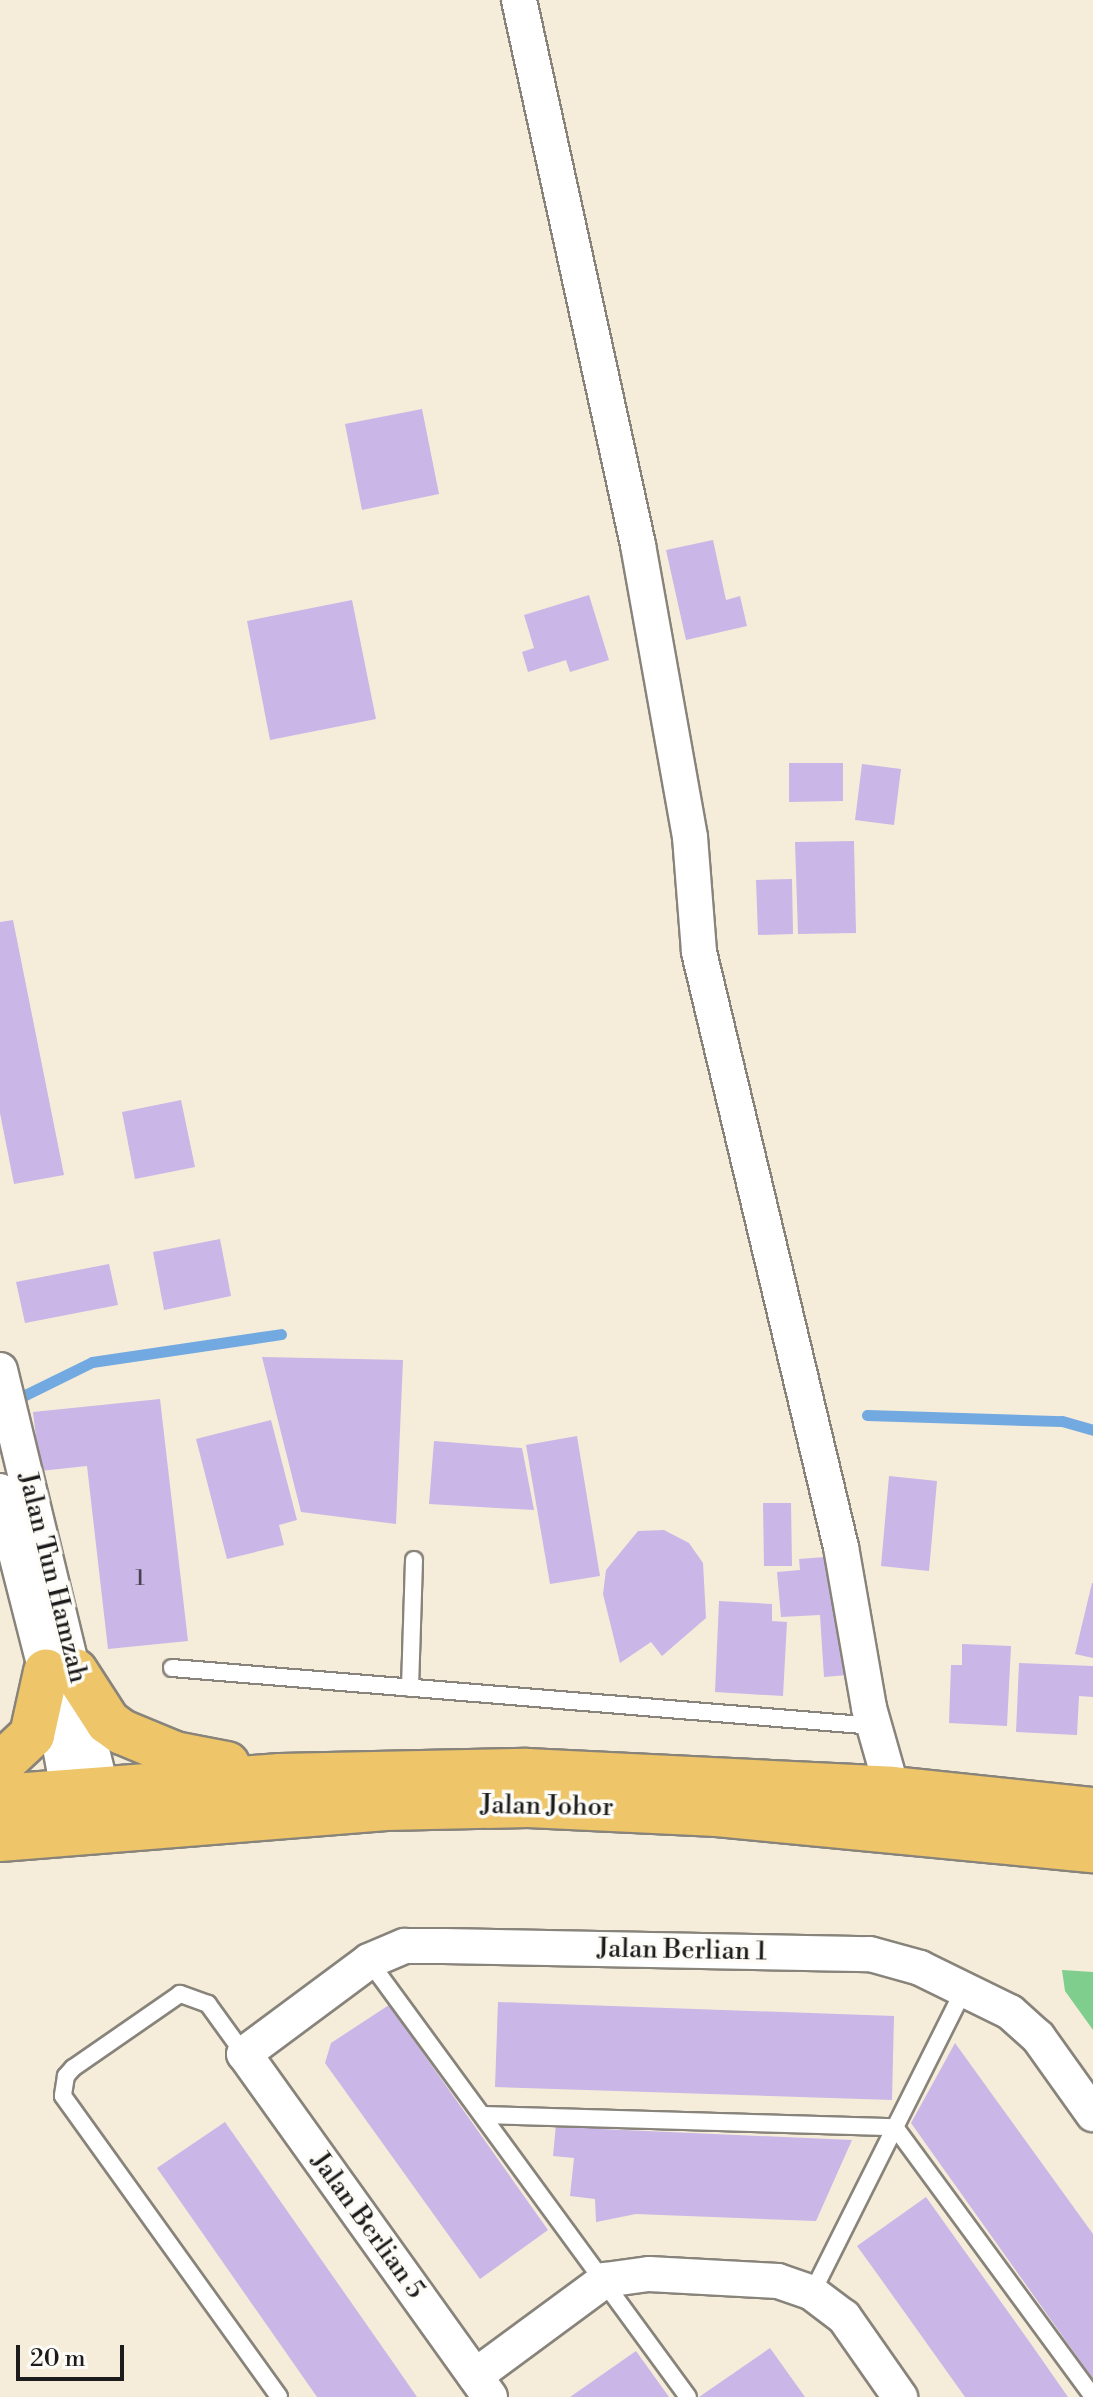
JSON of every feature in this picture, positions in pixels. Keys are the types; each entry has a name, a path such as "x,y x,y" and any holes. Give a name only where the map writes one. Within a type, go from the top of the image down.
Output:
{"highway":[{"path":"0,1765 32,1735 60,1672 108,1722 122,1732 175,1754 280,1776"},
{"name":"Jalan Johor","path":"0,1797 86,1794 280,1776 527,1771 892,1789 1093,1810"},
{"path":"0,1830 86,1794 102,1811 200,1824"},
{"name":"Jalan Johor","path":"0,1839 386,1808 528,1805 717,1814 1093,1850"}],"street":[{"path":"519,0 638,545 690,837 699,952 841,1547 874,1726 892,1789"},
{"name":"Jalan Tun Hamzah","path":"0,1370 86,1794"},
{"name":"Jalan Tun Hamzah","path":"0,1491 60,1672"},
{"name":"Jalan Berlian 1","path":"244,2054 369,1961 405,1946 870,1954 920,1968 1010,2012 1038,2037 1093,2114"},
{"name":"Jalan Berlian 5","path":"244,2054 486,2392"},
{"path":"486,2392 605,2280 649,2274 778,2281 812,2293 844,2317 900,2397"}],"lane":[{"path":"410,1688 414,1560"},
{"path":"172,1668 874,1726"},
{"path":"369,1961 688,2397"},
{"path":"812,2293 964,1990"},
{"path":"244,2054 208,2004 180,1994 73,2068 66,2076 63,2096 279,2397"},
{"path":"483,2115 895,2127"},
{"path":"895,2127 1093,2397"}],"green space":[{"path":"1062,1970 1093,1972 1093,2030 1065,1991"}],"building":[{"path":"422,409 439,494 362,510 345,424"},
{"path":"713,540 726,600 740,596 747,626 686,640 666,550"},
{"path":"589,595 609,660 570,672 566,660 528,672 522,652 534,648 524,615"},
{"path":"352,600 376,719 270,740 247,621"},
{"path":"789,763 843,763 843,801 789,802"},
{"path":"862,764 901,769 894,825 855,820"},
{"path":"854,841 856,933 798,934 795,842"},
{"path":"792,879 793,934 758,935 756,880"},
{"path":"13,920 64,1175 14,1184 0,1113 0,922"},
{"path":"181,1100 195,1167 135,1179 122,1112"},
{"path":"220,1239 231,1296 164,1310 153,1252"},
{"path":"109,1264 118,1305 25,1323 16,1282"},
{"path":"262,1357 403,1360 396,1524 301,1512"},
{"path":"160,1399 188,1641 108,1649 87,1466 40,1471 33,1412"},
{"path":"271,1420 297,1520 279,1525 284,1545 227,1559 196,1439"},
{"path":"577,1436 600,1576 550,1584 526,1445"},
{"path":"434,1441 522,1448 534,1510 429,1504"},
{"path":"889,1476 937,1481 929,1571 881,1566"},
{"path":"763,1503 791,1503 792,1566 764,1566"},
{"path":"664,1530 689,1543 703,1563 706,1618 662,1656 651,1642 620,1663 603,1594 606,1570 638,1531"},
{"path":"838,1556 847,1675 824,1677 820,1615 781,1617 777,1572 800,1570 799,1559"},
{"path":"1093,1583 1093,1658 1075,1654"},
{"path":"719,1601 772,1604 772,1621 787,1622 783,1696 715,1692"},
{"path":"962,1644 1011,1646 1007,1726 949,1723 951,1665 962,1665"},
{"path":"1019,1663 1093,1666 1093,1697 1079,1696 1077,1735 1016,1732"},
{"path":"498,2002 894,2016 892,2100 495,2087"},
{"path":"389,2005 548,2230 480,2279 325,2063 331,2043"},
{"path":"955,2043 1093,2234 1093,2379 911,2123"},
{"path":"225,2122 417,2397 317,2397 157,2168"},
{"path":"556,2124 602,2129 852,2140 816,2221 636,2214 596,2222 595,2199 570,2196 574,2158 553,2156"},
{"path":"926,2197 1068,2397 965,2397 857,2246"},
{"path":"770,2348 805,2397 699,2397"},
{"path":"636,2351 669,2397 570,2397"}],"waterway":[{"path":"21,1397 92,1362 281,1334"},
{"path":"867,1415 1062,1421 1093,1430"}]}
